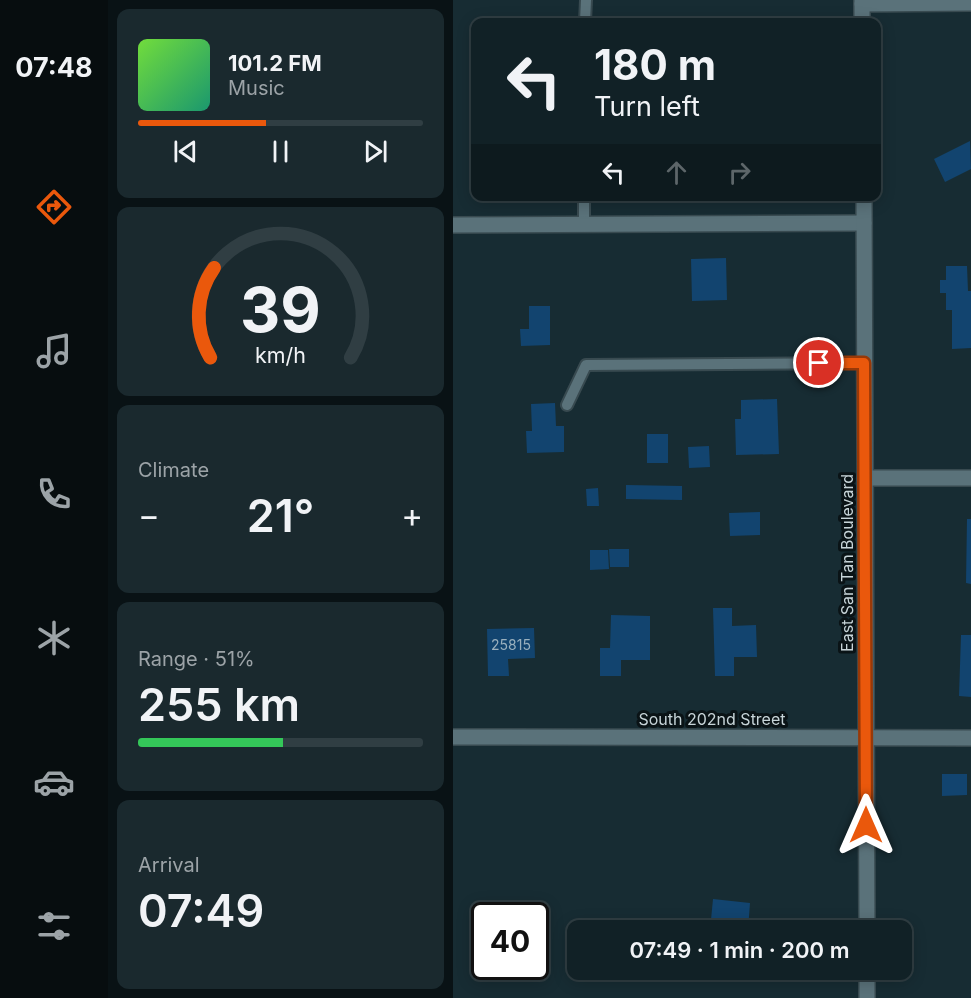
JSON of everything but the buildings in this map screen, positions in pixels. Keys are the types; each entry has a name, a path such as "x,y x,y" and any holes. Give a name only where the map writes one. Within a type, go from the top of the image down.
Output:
{"street":[{"path":"862,18 862,2 971,3"},
{"name":"East San Tan Boulevard","path":"864,201 867,920"},
{"path":"453,225 864,223"},
{"path":"865,477 971,478"},
{"name":"South 202nd Street","path":"453,737 971,738"},
{"path":"867,980 867,998"}],"lane":[{"path":"585,18 586,0"},
{"path":"584,201 584,225"},
{"path":"567,405 586,365 864,363"}],"route":[{"path":"819,363 864,363 866,825"}]}
